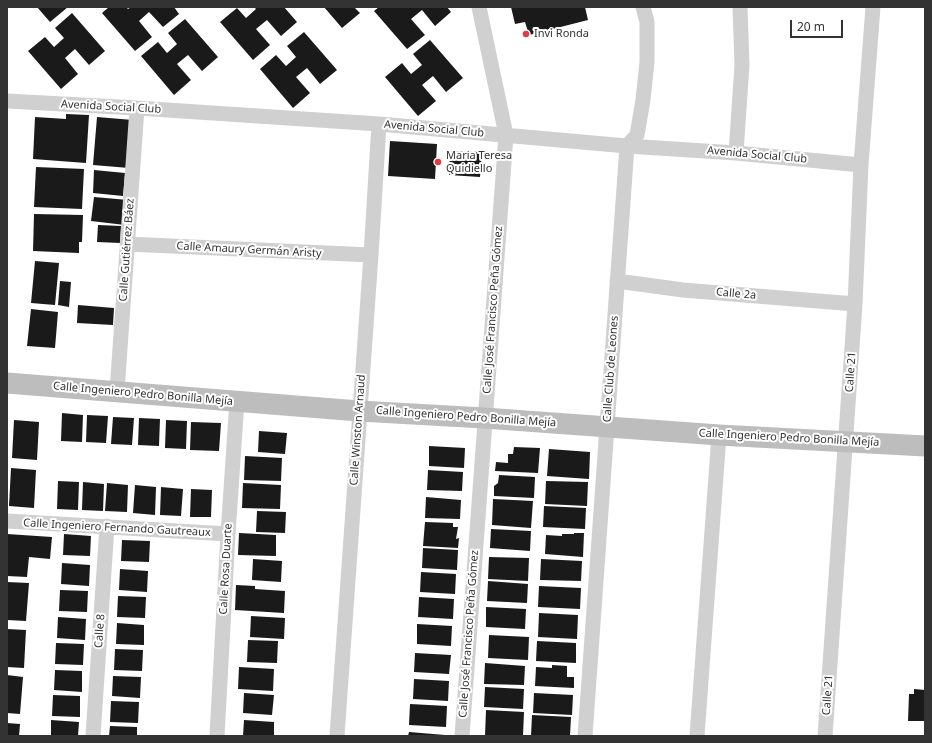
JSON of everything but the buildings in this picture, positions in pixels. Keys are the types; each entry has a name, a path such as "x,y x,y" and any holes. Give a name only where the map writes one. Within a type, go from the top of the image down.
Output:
{"street":[{"name":"Calle José Francisco Peña Gómez","path":"462,736 484,418 506,134 479,7"},
{"name":"Calle Club de Leones","path":"585,736 627,146 637,135 647,62 647,22 643,7"},
{"path":"736,153 742,65 740,7"},
{"name":"Calle 21","path":"825,736 846,442 855,304 861,165 873,7"},
{"name":"Avenida Social Club","path":"7,101 379,124 506,134 627,146 736,153 861,165"},
{"name":"Calle Gutiérrez Báez","path":"117,391 137,108"},
{"name":"Calle Winston Arnaud","path":"337,736 379,124"},
{"name":"Calle Amaury Germán Aristy","path":"127,244 371,255"},
{"name":"Calle 2a","path":"617,282 683,290 855,304"},
{"name":"Calle Ingeniero Pedro Bonilla Mejía","path":"7,383 359,411 607,426 718,435 925,446"},
{"name":"Calle Rosa Duarte","path":"217,736 237,401"},
{"path":"697,736 718,435"},
{"name":"Calle Ingeniero Fernando Gautreaux","path":"7,521 228,534"},
{"name":"Calle 8","path":"93,736 107,526"}],"place":[{"name":"Invi Ronda","path":"526,34"},
{"name":"Maria Teresa Quidiello","path":"438,162"}]}
